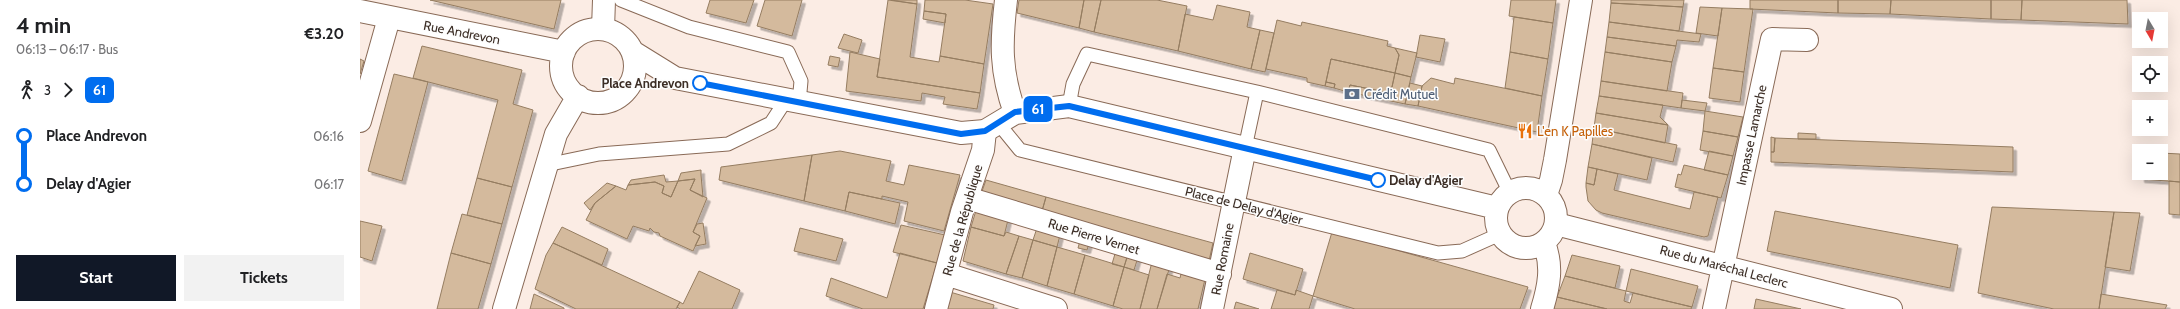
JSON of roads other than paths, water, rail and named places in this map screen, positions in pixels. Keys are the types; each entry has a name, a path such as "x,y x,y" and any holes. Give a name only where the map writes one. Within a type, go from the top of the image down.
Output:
{"street":[{"path":"603,29 604,0"},
{"path":"999,122 1007,89 1001,40 1006,0"},
{"path":"1546,195 1555,160 1581,0"},
{"name":"Rue Andrevon","path":"360,11 564,52"},
{"path":"360,121 389,18"},
{"path":"633,52 635,63 634,75 630,85 622,94 606,102 589,102 578,96 569,88 563,77 561,65 564,52 570,42 580,34 591,30 603,29 621,37 633,52 675,78"},
{"name":"Impasse Lamarche","path":"1723,266 1772,39 1807,40"},
{"path":"630,85 675,78 961,134 999,122 1069,106 1245,148 1504,200"},
{"path":"504,309 556,134 578,96"},
{"name":"Rue de la République","path":"936,309 967,198 983,150 999,122"},
{"name":"Rue Romaine","path":"1212,309 1245,148"},
{"path":"1522,188 1534,189 1546,195 1553,203 1557,213 1556,224 1552,234 1544,243 1533,248 1520,248 1509,243 1500,234 1496,221 1504,200 1522,188"},
{"name":"Rue Pierre Vernet","path":"967,198 1220,274"},
{"name":"Rue du Maréchal Leclerc","path":"1556,224 1891,309"},
{"path":"1542,309 1549,286 1550,272 1549,256 1544,243"},
{"path":"1714,309 1723,266"},
{"path":"946,274 1056,309"}],"lane":[{"path":"546,165 599,154 728,144 771,123 792,101 801,81 788,52 689,27 621,0"},
{"path":"1069,106 1073,84 1087,54 1257,92 1489,150 1504,200"},
{"name":"Rue Romaine","path":"1245,148 1257,92"},
{"name":"Place de Delay d'Agier","path":"999,122 1020,150 1438,253 1462,251 1500,234"}],"place":[{"name":"Place Andrevon","path":"700,83"},
{"name":"Crédit Mutuel","path":"1352,94"},
{"name":"L'en K Papilles","path":"1525,131"},
{"name":"Delay d'Agier","path":"1378,180"}]}
